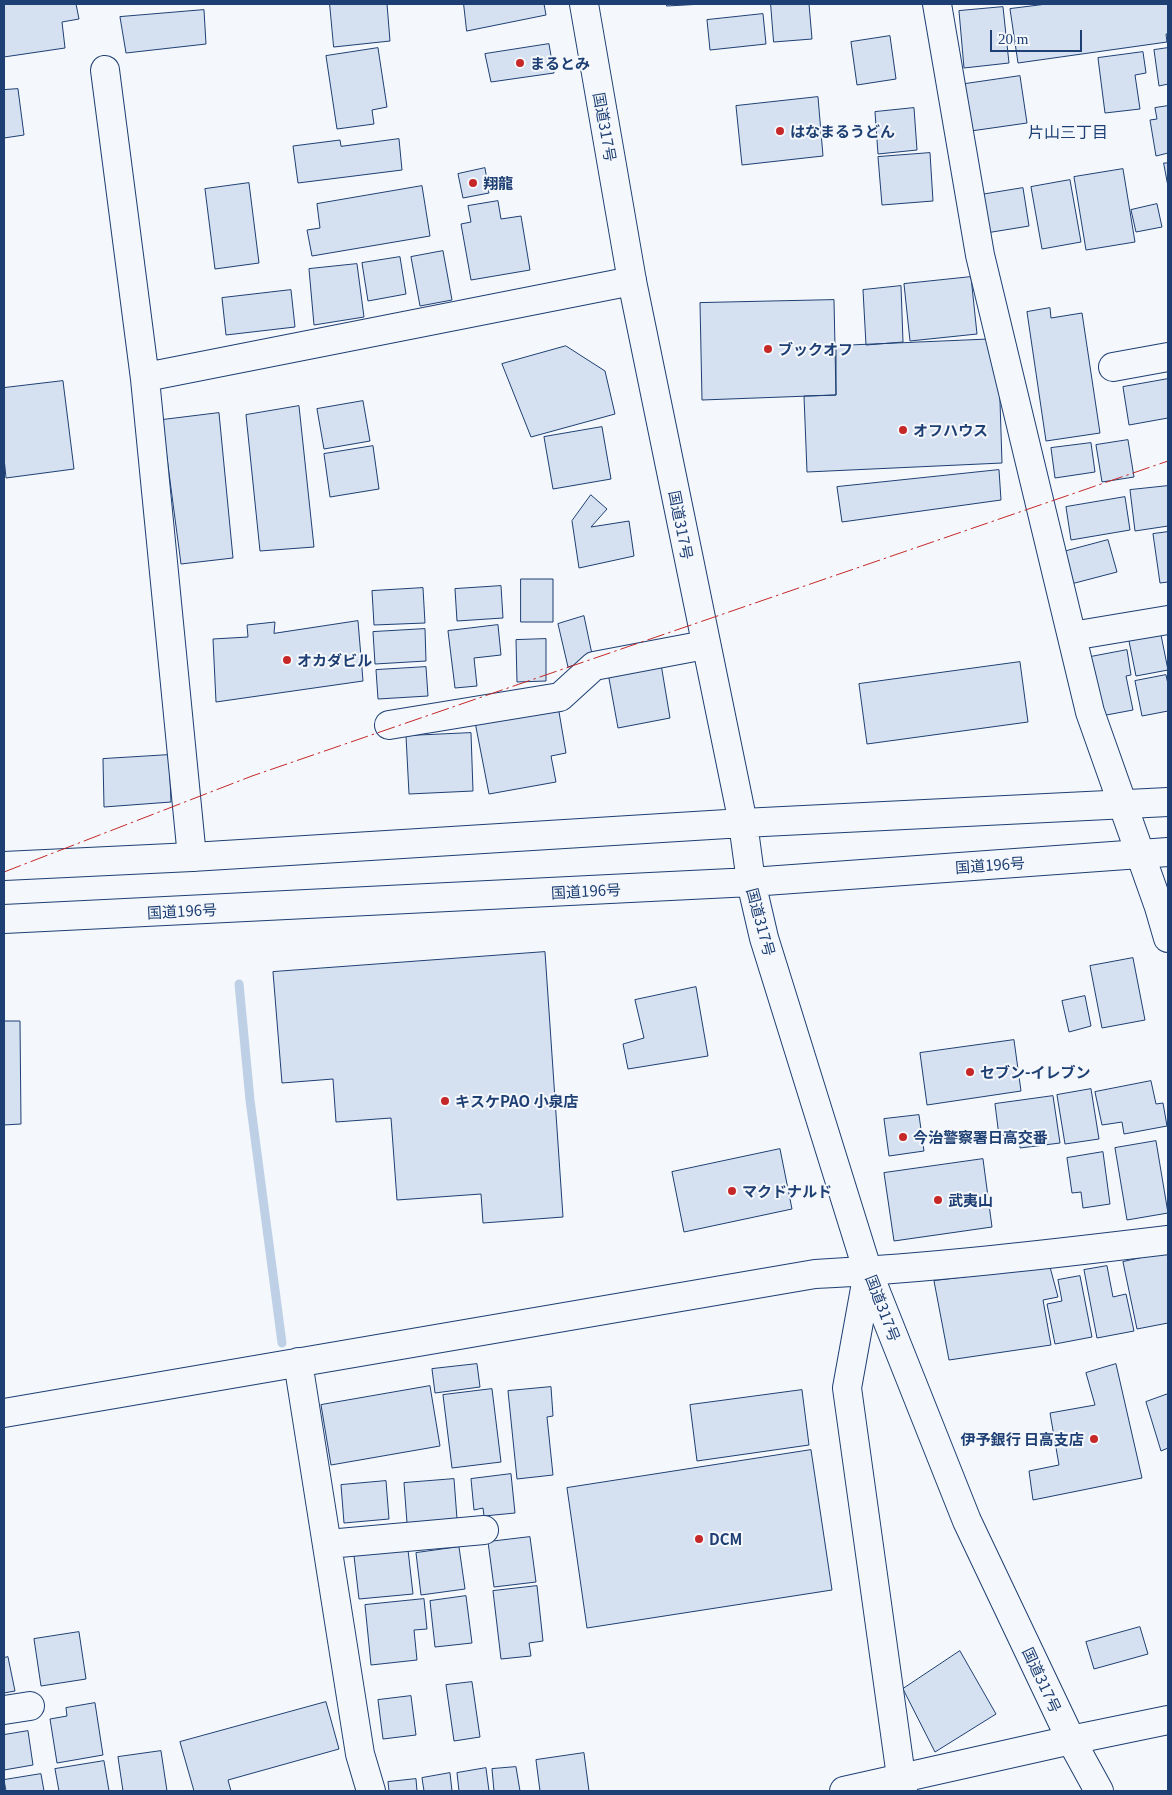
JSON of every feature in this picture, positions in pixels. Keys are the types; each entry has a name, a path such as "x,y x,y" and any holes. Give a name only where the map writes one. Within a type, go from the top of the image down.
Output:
{"main road":[{"name":"国道317号","path":"584,4 632,281 743,823 750,882 764,938 868,1272 967,1521 1071,1740 1098,1791"},
{"path":"937,4 980,255 1090,712 1159,906 1168,938"},
{"path":"105,70 145,379 192,858"},
{"path":"145,379 166,373 632,281"},
{"path":"1114,367 1168,357"},
{"path":"1072,636 1168,620"},
{"path":"390,725 560,697 594,666 706,645"},
{"path":"4,866 192,858 743,823 1168,802"},
{"name":"国道196号","path":"4,919 750,882 1168,852"},
{"path":"4,1413 815,1274 868,1272 1037,1256 1168,1240"},
{"path":"868,1272 847,1388 902,1784"},
{"path":"298,1362 360,1754 371,1791"},
{"path":"328,1544 484,1530"},
{"path":"4,1710 30,1706"},
{"path":"844,1791 902,1784 1071,1740 1168,1720"}],"building":[{"path":"4,4 76,4 79,19 62,22 65,48 4,57"},
{"path":"330,4 387,4 390,41 334,47"},
{"path":"464,4 544,4 546,15 467,31"},
{"path":"667,4 703,4 667,6"},
{"path":"771,4 809,4 812,39 774,42"},
{"path":"1047,4 1168,4 1167,42 1018,63 1010,9"},
{"path":"1003,7 1009,63 964,68 959,11"},
{"path":"204,10 206,44 126,53 120,17"},
{"path":"763,14 766,44 710,50 707,20"},
{"path":"890,36 896,79 857,85 851,42"},
{"name":"まるとみ","path":"549,44 554,73 491,82 485,54"},
{"path":"378,48 387,107 372,110 374,124 337,129 326,56"},
{"path":"1168,48 1168,84 1159,86 1154,50"},
{"path":"1143,52 1146,73 1135,75 1140,109 1105,113 1098,58"},
{"path":"1020,76 1027,123 971,131 965,84"},
{"path":"18,89 24,135 4,138 4,90"},
{"name":"はなまるうどん","path":"818,97 823,156 742,165 736,106"},
{"path":"1168,106 1168,153 1156,156 1150,120 1157,119 1155,108"},
{"path":"914,108 917,150 878,154 875,112"},
{"path":"399,139 402,170 298,183 293,146 340,140 341,146"},
{"path":"930,153 933,201 882,205 878,157"},
{"path":"1164,163 1168,163 1168,186"},
{"path":"485,168 489,193 463,198 458,174"},
{"path":"1123,169 1135,242 1086,250 1074,177"},
{"path":"1070,180 1081,242 1042,249 1031,187"},
{"path":"249,183 259,263 215,269 205,189"},
{"path":"422,186 430,236 312,256 307,230 320,228 317,204"},
{"path":"1023,188 1029,226 980,234 974,196"},
{"path":"498,201 501,219 521,216 530,270 471,280 461,224 471,222 468,206"},
{"path":"1157,204 1162,227 1136,232 1131,210"},
{"path":"443,251 452,300 420,306 411,257"},
{"path":"400,257 406,294 368,301 362,263"},
{"path":"357,264 364,317 314,325 309,269"},
{"path":"971,277 977,334 910,341 904,284"},
{"path":"901,286 903,342 866,345 863,290"},
{"path":"291,290 295,327 226,335 222,298"},
{"name":"ブックオフ","path":"834,300 836,395 702,400 700,303"},
{"path":"1050,308 1051,318 1082,313 1100,433 1046,441 1027,312"},
{"name":"オフハウス","path":"998,339 1002,463 807,472 804,396 836,395 836,346"},
{"path":"566,346 605,371 615,414 531,437 502,364"},
{"path":"1168,379 1168,418 1129,425 1123,387"},
{"path":"63,381 74,469 6,478 4,458 4,388"},
{"path":"363,401 370,441 324,449 317,409"},
{"path":"299,406 314,547 260,551 246,415"},
{"path":"219,413 233,558 181,564 162,420"},
{"path":"602,427 611,479 553,489 544,437"},
{"path":"1128,440 1134,477 1102,482 1096,445"},
{"path":"1091,443 1095,472 1055,478 1051,448"},
{"path":"373,446 379,489 330,497 324,454"},
{"path":"999,470 1001,500 842,522 837,487"},
{"path":"1168,486 1168,526 1135,531 1130,490"},
{"path":"591,495 607,509 591,527 629,521 634,556 579,568 572,521"},
{"path":"1125,497 1130,530 1071,540 1066,507"},
{"path":"1168,532 1168,582 1160,583 1153,534"},
{"path":"1108,540 1117,572 1071,584 1063,552"},
{"path":"521,579 553,579 553,622 521,622"},
{"path":"501,586 503,618 457,621 455,589"},
{"path":"423,588 425,623 374,625 372,591"},
{"path":"584,616 593,659 568,667 558,624"},
{"name":"オカダビル","path":"358,621 363,681 216,702 213,639 248,637 247,625 275,622 274,633"},
{"path":"498,625 501,655 474,658 477,686 455,688 448,631"},
{"path":"425,629 426,661 375,664 373,632"},
{"path":"1161,635 1168,670 1136,676 1129,641"},
{"path":"546,639 546,681 517,682 516,640"},
{"path":"1127,650 1131,675 1126,676 1133,710 1101,716 1085,658"},
{"path":"1020,662 1028,722 867,744 859,684"},
{"path":"661,664 670,718 618,728 608,673"},
{"path":"426,667 428,696 378,699 376,670"},
{"path":"1166,675 1168,711 1142,716 1135,681"},
{"path":"558,706 566,753 551,756 556,782 489,794 475,722"},
{"path":"471,733 473,791 409,794 406,736"},
{"path":"169,755 171,802 104,807 103,759"},
{"name":"キスケPAO 小泉店","path":"545,952 563,1217 483,1223 481,1194 397,1200 391,1118 336,1122 333,1079 282,1083 273,972"},
{"path":"1133,958 1145,1020 1102,1028 1090,966"},
{"path":"696,987 708,1056 628,1069 623,1044 644,1038 635,1000"},
{"path":"1085,996 1091,1026 1069,1032 1062,1001"},
{"path":"4,1021 20,1021 21,1124 4,1125"},
{"name":"セブン-イレブン","path":"1014,1040 1021,1091 927,1105 920,1053"},
{"path":"1151,1081 1156,1104 1163,1103 1167,1126 1124,1134 1122,1122 1102,1125 1095,1092"},
{"path":"1091,1089 1099,1139 1065,1144 1057,1095"},
{"path":"1053,1096 1060,1143 1020,1148 1018,1133 999,1136 995,1104"},
{"path":"919,1115 924,1151 889,1156 884,1119"},
{"path":"1156,1141 1168,1213 1127,1220 1115,1148"},
{"name":"マクドナルド","path":"780,1149 792,1209 684,1232 672,1172"},
{"path":"1103,1152 1110,1204 1083,1208 1081,1192 1072,1193 1067,1158"},
{"name":"武夷山","path":"983,1159 992,1227 894,1241 884,1173"},
{"path":"1168,1252 1168,1323 1137,1329 1123,1262"},
{"path":"1107,1266 1113,1297 1126,1294 1134,1331 1097,1338 1084,1270"},
{"path":"1050,1267 1058,1297 1043,1300 1051,1345 949,1360 934,1281"},
{"path":"1080,1276 1092,1337 1055,1344 1047,1304 1062,1301 1058,1280"},
{"path":"477,1364 480,1387 435,1393 432,1369"},
{"name":"伊予銀行 日高支店","path":"1116,1364 1142,1478 1033,1500 1029,1471 1059,1465 1050,1413 1095,1405 1086,1373"},
{"path":"430,1386 440,1446 331,1465 321,1405"},
{"path":"551,1387 553,1416 547,1417 553,1475 517,1479 508,1391"},
{"path":"492,1389 501,1462 452,1468 443,1395"},
{"path":"802,1390 809,1445 697,1461 690,1405"},
{"path":"1168,1394 1168,1448 1161,1451 1146,1402"},
{"name":"DCM","path":"811,1450 832,1590 587,1628 567,1488"},
{"path":"511,1474 515,1513 484,1516 483,1508 474,1510 471,1479"},
{"path":"454,1479 457,1519 407,1523 404,1483"},
{"path":"386,1481 389,1519 344,1523 341,1485"},
{"path":"530,1537 536,1582 494,1587 488,1542"},
{"path":"459,1547 465,1589 421,1595 416,1553"},
{"path":"408,1550 413,1594 359,1599 354,1556"},
{"path":"537,1586 543,1641 529,1643 531,1656 501,1659 493,1591"},
{"path":"466,1596 472,1643 435,1647 430,1601"},
{"path":"424,1599 427,1629 414,1630 417,1660 371,1665 365,1605"},
{"path":"1140,1627 1148,1654 1094,1669 1086,1642"},
{"path":"79,1632 86,1679 41,1686 34,1639"},
{"path":"960,1651 996,1714 935,1752 903,1689"},
{"path":"8,1657 15,1691 4,1693 4,1658"},
{"path":"472,1682 480,1737 454,1741 446,1685"},
{"path":"411,1696 416,1735 383,1739 378,1700"},
{"path":"326,1702 339,1749 228,1780 231,1791 194,1791 180,1742"},
{"path":"95,1703 103,1755 57,1763 50,1719 67,1716 66,1708"},
{"path":"28,1731 33,1765 4,1770 4,1735"},
{"path":"161,1751 167,1791 123,1791 118,1757"},
{"path":"584,1753 589,1791 540,1791 536,1760"},
{"path":"104,1761 109,1791 59,1791 55,1769"},
{"path":"516,1767 520,1791 494,1791 492,1769"},
{"path":"486,1768 489,1791 459,1791 457,1773"},
{"path":"450,1773 452,1791 424,1791 422,1778"},
{"path":"41,1774 44,1791 6,1791 4,1780"},
{"path":"416,1779 417,1791 389,1791 388,1782"}],"waterway":[{"path":"239,984 250,1100 282,1343"}],"power":[{"path":"4,872 252,776 1168,461"}],"place":[{"name":"まるとみ","path":"520,63"},
{"name":"はなまるうどん","path":"780,131"},
{"name":"翔龍","path":"473,183"},
{"name":"ブックオフ","path":"768,349"},
{"name":"オフハウス","path":"903,430"},
{"name":"オカダビル","path":"287,660"},
{"name":"セブン-イレブン","path":"970,1072"},
{"name":"キスケPAO 小泉店","path":"445,1101"},
{"name":"今治警察署日高交番","path":"903,1137"},
{"name":"マクドナルド","path":"732,1191"},
{"name":"武夷山","path":"938,1200"},
{"name":"伊予銀行 日高支店","path":"1094,1439"},
{"name":"DCM","path":"699,1539"}],"district":[{"name":"片山三丁目","path":"1068,132"}]}
